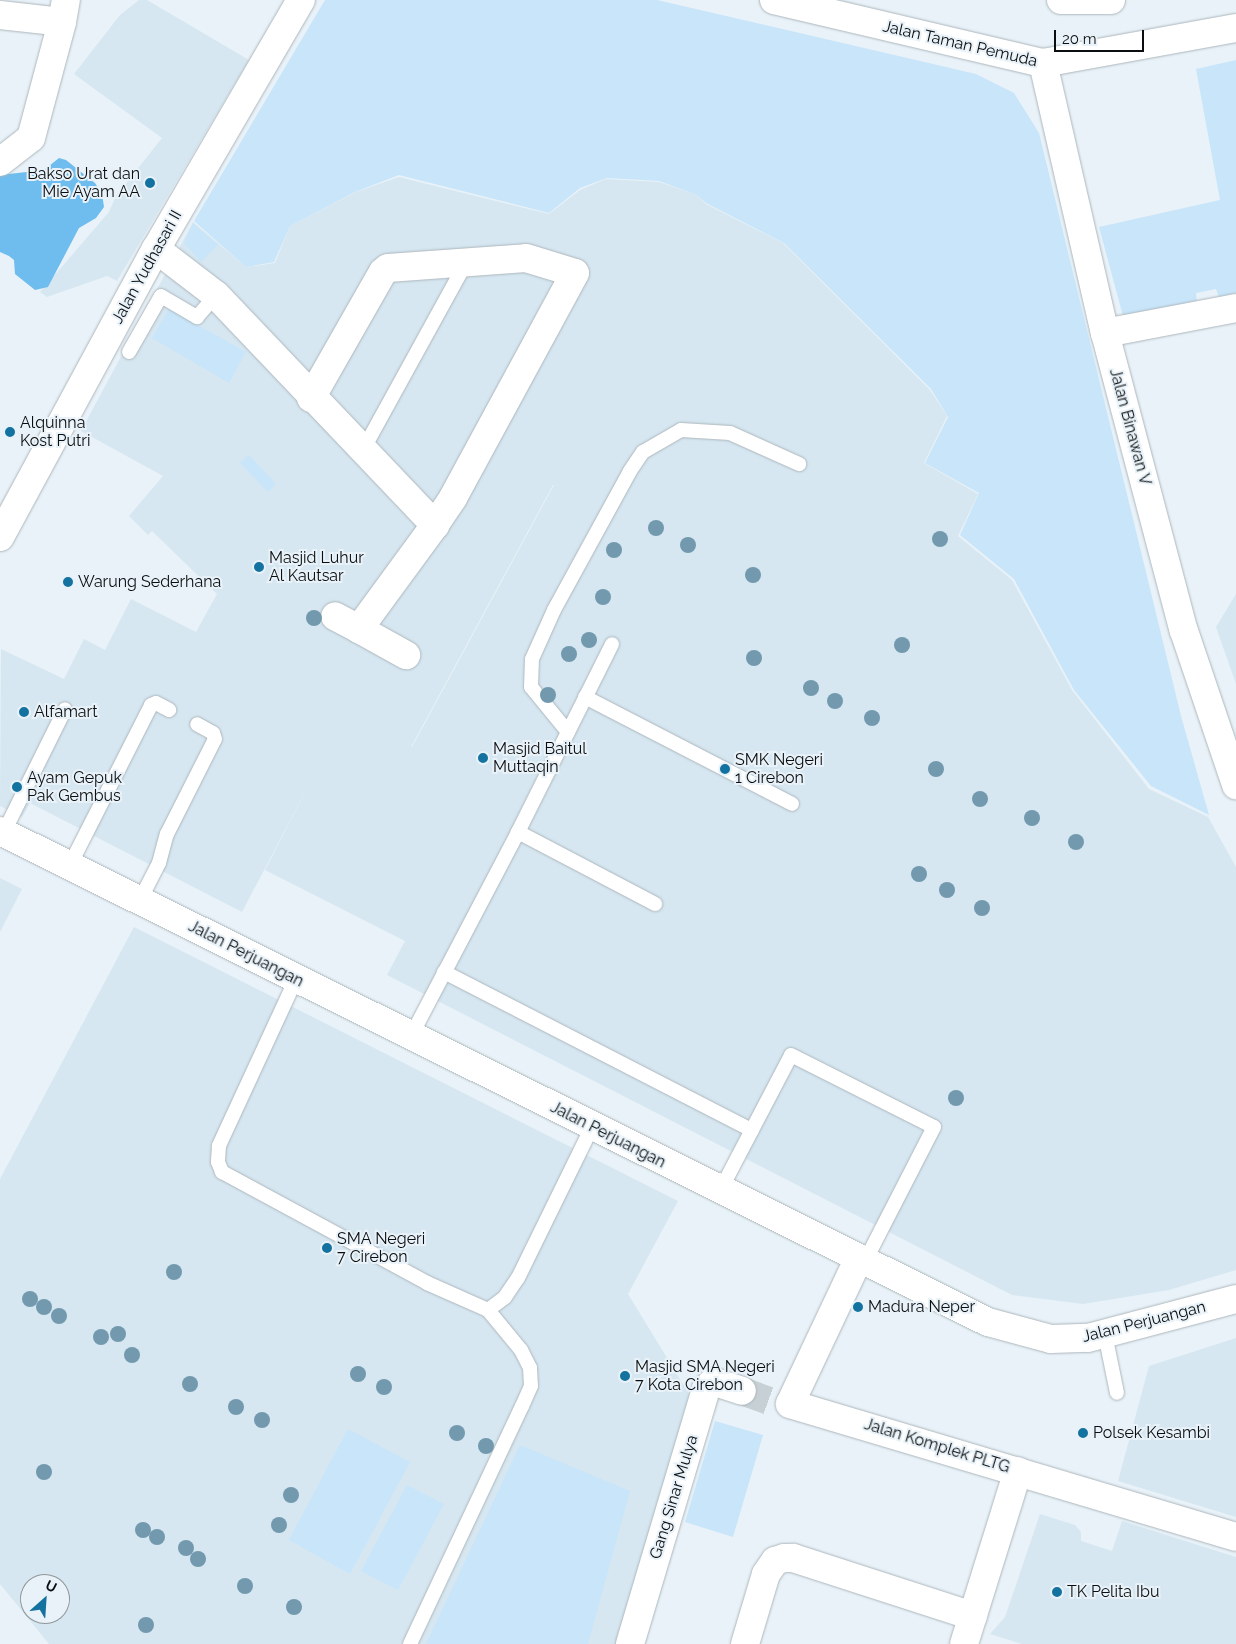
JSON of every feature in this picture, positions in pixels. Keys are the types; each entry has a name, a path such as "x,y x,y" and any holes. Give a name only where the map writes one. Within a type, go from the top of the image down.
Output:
{"street":[{"name":"Jalan Yudhasari II","path":"0,536 156,249 300,0"},
{"name":"Jalan Taman Pemuda","path":"774,0 1043,63 1236,28"},
{"path":"1061,0 1111,0"},
{"path":"0,15 64,11 31,138 0,162"},
{"name":"Jalan Binawan V","path":"1043,63 1105,333 1184,631 1231,755 1236,785"},
{"path":"156,249 216,295 311,398 435,525"},
{"path":"311,398 383,272 394,267 526,258 575,273 458,489 435,525 359,629"},
{"path":"1105,333 1236,308"},
{"path":"335,616 406,655"},
{"name":"Jalan Perjuangan","path":"2,832 953,1308 1009,1330 1051,1339 1088,1338 1236,1299"},
{"name":"Jalan Komplek PLTG","path":"861,1262 784,1404 1018,1471 1236,1537"},
{"name":"Gang Sinar Mulya","path":"630,1644 706,1389 712,1383 718,1383 742,1391"},
{"path":"964,1644 1018,1471"},
{"path":"745,1644 766,1574 775,1561 784,1558 793,1558 973,1616"}],"lane":[{"path":"363,450 466,262"},
{"path":"129,352 161,296 197,317 216,295"},
{"path":"568,732 531,687 532,659 564,592 630,471 643,452 681,430 730,434 799,464"},
{"path":"411,1036 518,832 612,644"},
{"path":"585,697 792,804"},
{"path":"70,865 151,705 156,703 169,710"},
{"path":"2,832 65,709"},
{"path":"140,900 159,863 167,834 215,739 213,733 197,724"},
{"path":"518,832 655,904"},
{"path":"444,972 752,1130"},
{"path":"296,979 219,1146 218,1162 222,1172 427,1283 488,1310 521,1350 530,1368 531,1386 410,1644"},
{"path":"720,1191 791,1055 934,1127 861,1262"},
{"path":"488,1310 505,1297 518,1278 592,1127"},
{"path":"1106,1334 1117,1394"}],"shaded area":[{"path":"139,0 147,0 249,60 117,281 107,276 47,297 40,292 109,212 116,196 162,138 74,74 120,15"},
{"path":"325,0 657,0 976,74 1014,93 1039,133 1181,716 1209,815 1151,786 1074,690 1014,579 960,535 979,493 925,463 948,417 931,389 784,243 706,203 697,195 659,181 607,178 580,188 549,213 399,175 355,192 290,226 274,262 246,267 194,221"},
{"path":"1236,60 1236,293 1219,297 1216,289 1196,293 1197,303 1123,316 1099,227 1220,200 1196,69"},
{"path":"59,158 66,160 95,183 102,194 104,207 96,218 79,228 48,287 35,290 15,274 14,260 0,252 0,175 44,170"},
{"name":"SMK Negeri 1 Cirebon","path":"399,177 549,214 580,190 606,179 659,182 697,195 706,204 783,243 930,390 947,416 924,463 978,494 958,536 1012,580 1072,690 1149,789 1208,817 1236,867 1236,1270 1169,1290 1083,1304 1012,1295 387,975 405,941 265,870 315,773 242,912 30,803 22,817 0,806 1,649 64,679 84,639 105,650 131,599 196,632 217,594 152,531 148,535 129,516 163,476 81,431 193,222 246,267 275,263 290,226 356,192","holes":["554,485 412,747 411,747"]},
{"path":"193,223 218,245 201,262 184,243"},
{"path":"169,309 246,352 229,383 152,338"},
{"path":"249,455 276,484 268,492 240,463"},
{"path":"1236,594 1236,684 1216,627"},
{"path":"0,878 22,889 0,932"},
{"name":"SMA Negeri 7 Cirebon","path":"134,927 678,1201 628,1294 697,1407 624,1644 49,1644 33,1624 70,1624 70,1574 20,1574 20,1608 0,1584 0,1179"},
{"path":"1236,1338 1236,1517 1118,1481 1149,1366"},
{"path":"715,1421 763,1435 733,1537 685,1522"},
{"path":"348,1429 410,1462 350,1574 289,1540"},
{"path":"520,1445 630,1491 588,1644 426,1644"},
{"path":"407,1485 444,1504 398,1590 361,1571"},
{"path":"1040,1514 1075,1525 1081,1532 1081,1541 1112,1551 1122,1521 1236,1557 1236,1644 1022,1644 990,1634 1005,1617"}],"tunnel":[{"path":"742,1391 778,1404"}],"place":[{"name":"Bakso Urat dan Mie Ayam AA","path":"150,183"},
{"name":"Alquinna Kost Putri","path":"10,432"},
{"name":"Masjid Luhur Al Kautsar","path":"259,567"},
{"name":"Warung Sederhana","path":"68,582"},
{"name":"Alfamart","path":"24,712"},
{"name":"Masjid Baitul Muttaqin","path":"483,758"},
{"name":"SMK Negeri 1 Cirebon","path":"725,769"},
{"name":"Ayam Gepuk Pak Gembus","path":"17,787"},
{"name":"SMA Negeri 7 Cirebon","path":"327,1248"},
{"name":"Madura Neper","path":"858,1307"},
{"name":"Masjid SMA Negeri 7 Kota Cirebon","path":"625,1376"},
{"name":"Polsek Kesambi","path":"1083,1433"},
{"name":"TK Pelita Ibu","path":"1057,1592"}]}
